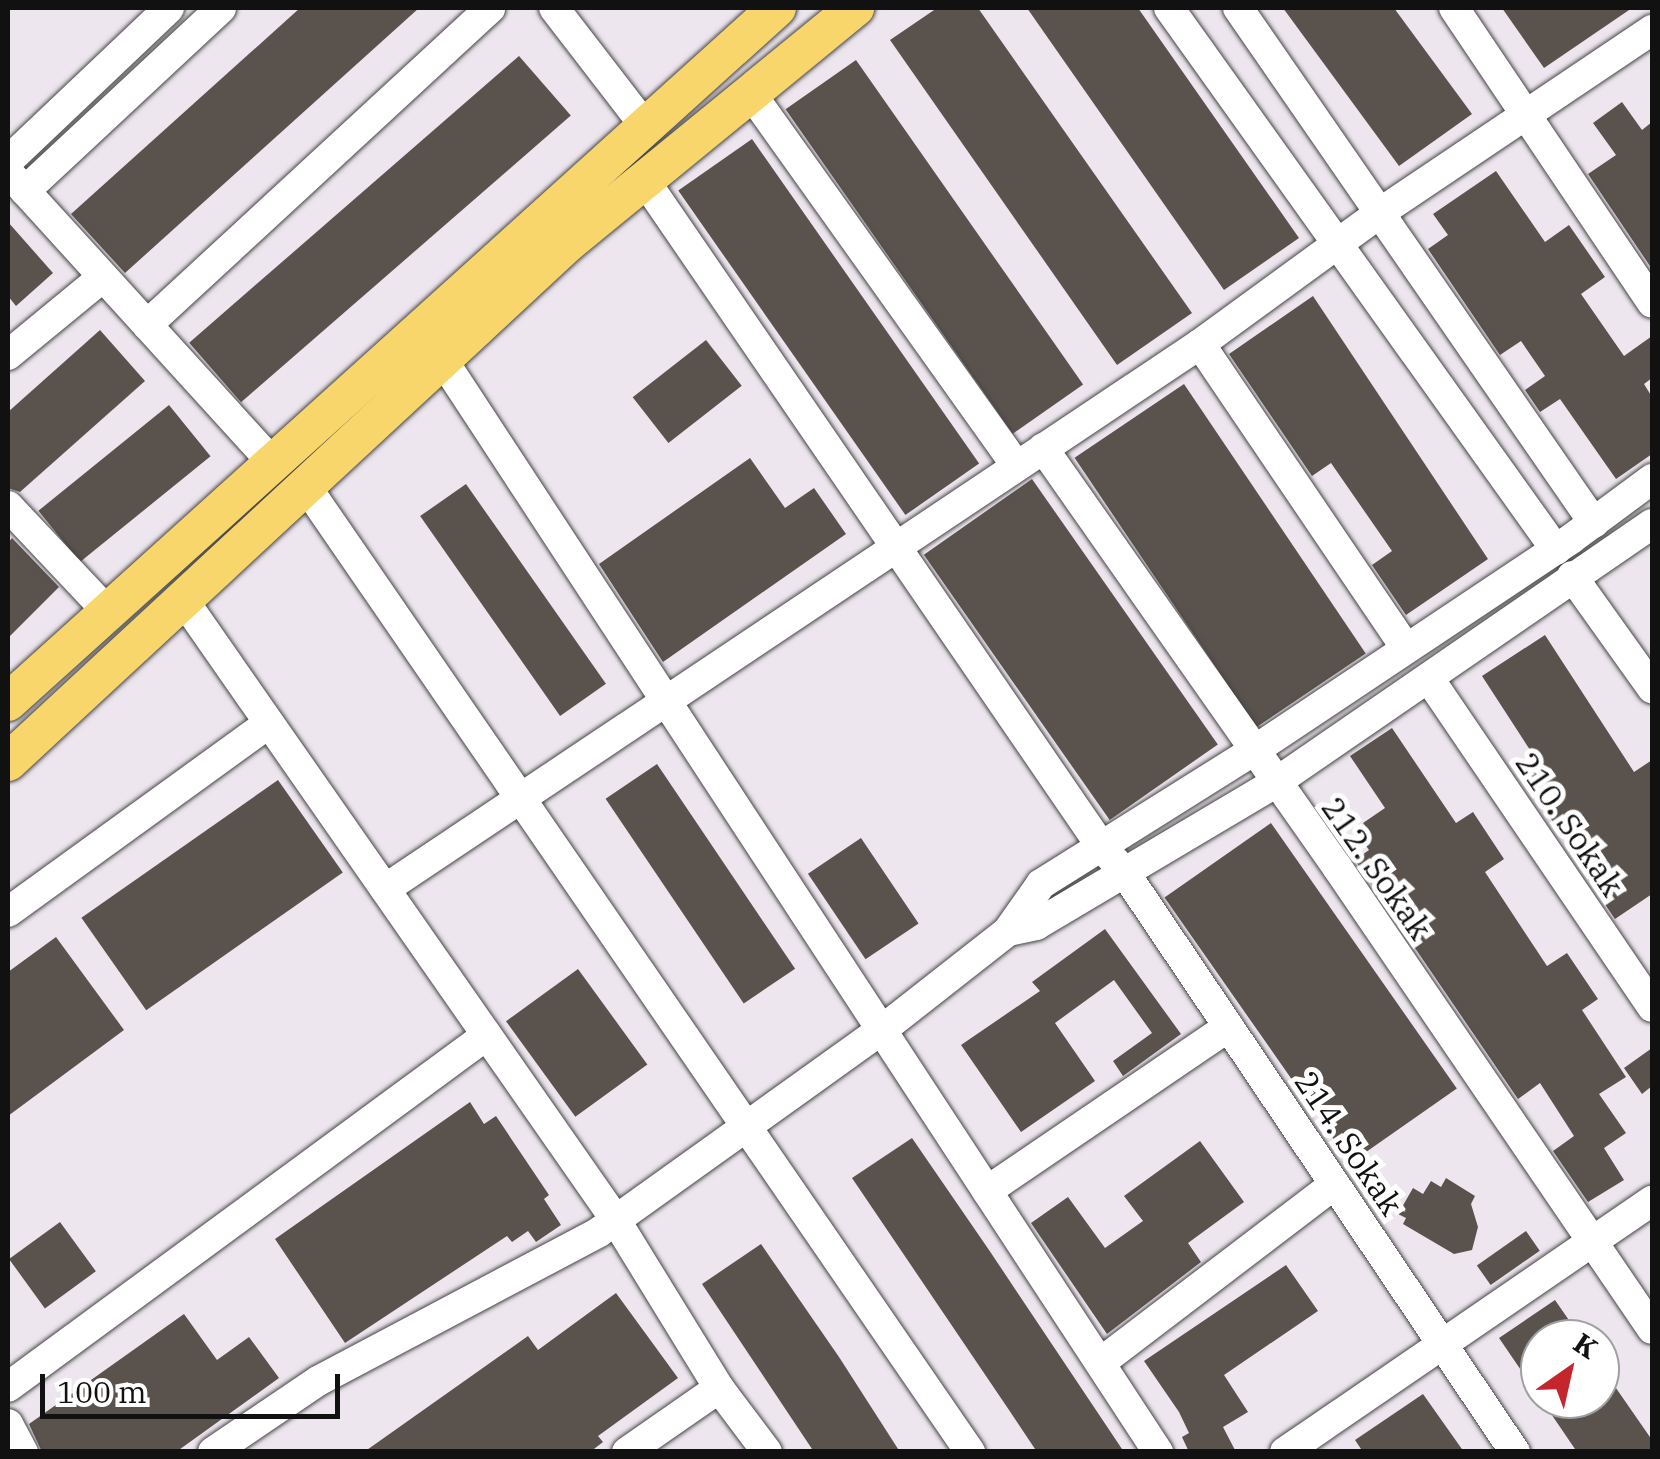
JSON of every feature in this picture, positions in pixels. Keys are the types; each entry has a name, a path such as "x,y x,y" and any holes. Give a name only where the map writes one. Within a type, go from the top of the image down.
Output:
{"main road":[{"path":"8,702 777,8"},
{"path":"8,762 569,242 855,8"}],"street":[{"path":"222,8 16,182 272,462"},
{"path":"147,325 490,8"},
{"path":"554,8 645,126"},
{"path":"1169,8 1556,550"},
{"path":"1238,8 1594,523"},
{"path":"1454,8 1652,303"},
{"path":"8,161 151,13"},
{"path":"385,889 524,801 895,545 1200,344 1378,214 1652,30"},
{"path":"752,95 1016,465"},
{"path":"645,181 1101,846"},
{"path":"8,355 103,277"},
{"path":"1200,344 1406,648"},
{"path":"442,359 1158,1452"},
{"name":"212. Sokak","path":"1042,448 1337,867 1652,1329"},
{"path":"213,1452 318,1381 615,1219 882,1030 1008,931 1041,884 1255,750 1556,550 1652,479"},
{"path":"305,485 970,1452"},
{"path":"8,506 107,611"},
{"path":"1008,931 1036,926 1275,784 1652,524"},
{"path":"1572,576 1652,688"},
{"path":"182,598 615,1219 720,1388 767,1452"},
{"name":"210. Sokak","path":"1430,680 1652,1007"},
{"path":"8,912 269,723"},
{"name":"214. Sokak","path":"1101,846 1124,873 1515,1452"},
{"path":"987,1192 1228,1027"},
{"path":"8,1387 487,1035"},
{"path":"1100,1363 1334,1184"},
{"path":"1286,1452 1652,1201"},
{"path":"627,1452 720,1388"},
{"path":"8,1424 23,1452"}],"shaded area":[{"path":"8,8 1652,8 1652,1451 8,1452"}],"building":[{"path":"300,8 419,8 125,273 71,214"},
{"path":"937,8 978,8 1192,313 1117,365 890,40"},
{"path":"1027,8 1138,8 1299,238 1224,290"},
{"path":"1283,8 1394,8 1472,114 1399,166"},
{"path":"1502,8 1632,8 1544,68"},
{"path":"519,56 571,116 241,402 189,343"},
{"path":"856,60 1083,384 1013,434 786,109"},
{"path":"1622,102 1642,130 1652,122 1652,269 1588,174 1616,155 1593,123"},
{"path":"752,139 979,463 905,515 678,191"},
{"path":"1496,171 1545,242 1569,225 1605,277 1581,294 1624,356 1652,336 1652,378 1644,384 1652,397 1652,454 1616,479 1560,399 1540,412 1525,390 1545,376 1521,341 1500,355 1428,249 1448,235 1433,214"},
{"path":"8,222 53,273 16,306 8,296"},
{"path":"1313,296 1488,559 1406,615 1372,565 1392,551 1331,463 1312,476 1229,354"},
{"path":"100,330 145,381 20,492 8,488 8,412"},
{"path":"706,340 742,386 668,443 633,397"},
{"path":"1184,384 1366,653 1256,727 1075,458"},
{"path":"169,405 211,456 80,562 38,511"},
{"path":"750,458 785,508 814,488 846,534 663,662 599,564"},
{"path":"1032,479 1218,744 1110,820 924,555"},
{"path":"466,484 606,684 560,716 420,516"},
{"path":"12,538 59,587 8,638 8,543"},
{"path":"1545,635 1634,772 1652,760 1652,894 1615,919 1581,869 1600,857 1572,814 1555,825 1524,778 1541,767 1482,676"},
{"path":"1392,728 1456,823 1473,812 1504,859 1485,872 1547,966 1567,953 1598,999 1582,1010 1626,1077 1599,1094 1626,1133 1604,1148 1624,1180 1588,1202 1553,1151 1574,1136 1540,1083 1518,1099 1355,860 1369,850 1360,837 1369,831 1363,823 1385,808 1350,756"},
{"path":"657,764 795,969 744,1003 606,799"},
{"path":"278,780 343,873 146,1010 81,918"},
{"path":"1271,823 1457,1088 1350,1163 1165,898"},
{"path":"861,838 919,923 866,959 808,874"},
{"path":"1105,929 1181,1034 1123,1076 1113,1061 1152,1033 1114,980 1055,1023 1095,1081 1021,1132 961,1045 1040,991 1032,982"},
{"path":"56,937 124,1030 8,1116 8,972"},
{"path":"578,969 647,1064 575,1117 506,1021"},
{"path":"1652,1048 1652,1086 1642,1094 1624,1068"},
{"path":"470,1102 484,1124 496,1116 549,1195 544,1199 561,1225 536,1242 528,1231 512,1242 507,1236 345,1343 275,1239"},
{"path":"912,1138 1124,1452 1037,1452 852,1178"},
{"path":"1200,1141 1244,1202 1188,1243 1201,1262 1107,1334 1031,1223 1068,1197 1105,1248 1143,1221 1124,1196"},
{"path":"1446,1178 1475,1196 1471,1204 1478,1227 1472,1250 1454,1254 1403,1224 1406,1218 1398,1214 1413,1188 1423,1194 1431,1181 1441,1187"},
{"path":"60,1222 96,1271 45,1308 9,1259"},
{"path":"1526,1231 1540,1251 1491,1285 1477,1265"},
{"path":"761,1244 900,1452 814,1452 702,1284"},
{"path":"1286,1265 1318,1311 1224,1375 1248,1412 1223,1427 1236,1452 1189,1452 1182,1437 1189,1433 1179,1412 1144,1361"},
{"path":"616,1293 678,1378 598,1436 603,1442 590,1452 364,1452 528,1336 538,1350"},
{"path":"1555,1300 1568,1319 1527,1319"},
{"path":"184,1314 217,1360 249,1337 279,1378 176,1452 42,1452 29,1424"},
{"path":"1520,1324 1520,1369 1499,1338"},
{"path":"1423,1394 1464,1452 1363,1452 1355,1440"},
{"path":"1620,1394 1652,1440 1652,1452 1577,1452 1555,1419 1620,1419"}]}
